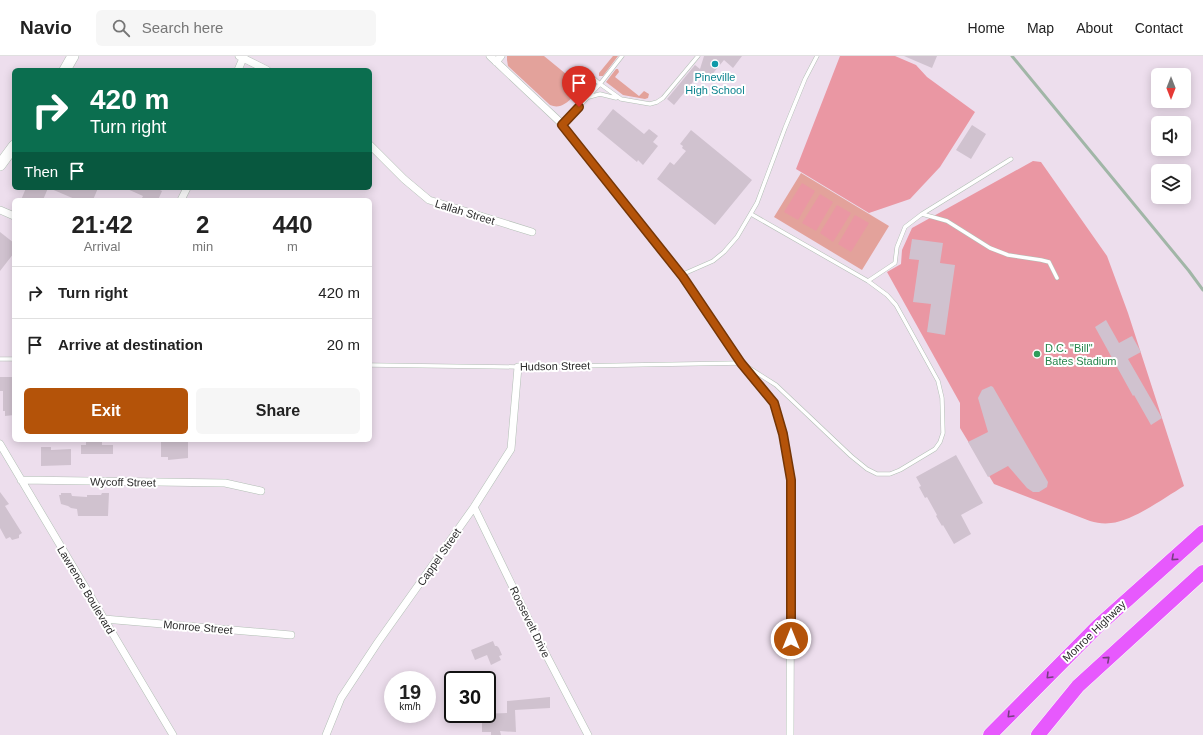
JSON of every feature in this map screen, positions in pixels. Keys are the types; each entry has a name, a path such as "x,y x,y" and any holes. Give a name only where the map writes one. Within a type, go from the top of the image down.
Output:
{"highway":[{"name":"Monroe Highway","path":"990,735 1098,626 1203,532"},
{"path":"1038,735 1078,686 1203,572"}],"main road":[{"path":"66,68 73,56"},
{"path":"0,165 12,149"}],"street":[{"path":"490,56 562,125 681,275 741,363 774,403 783,434 791,480 790,735"},
{"path":"496,62 501,56"},
{"path":"239,68 242,57 263,68"},
{"name":"Lallah Street","path":"372,147 404,179 429,200 532,232"},
{"path":"0,210 12,215"},
{"name":"Cappel Street","path":"326,735 341,698 378,642 474,507 510,449 518,367"},
{"name":"Lawrence Boulevard","path":"0,444 173,735"},
{"name":"Wycoff Street","path":"21,480 225,483 261,491"},
{"name":"Roosevelt Drive","path":"474,507 539,640 588,735"},
{"name":"Monroe Street","path":"104,619 291,635"}],"lane":[{"path":"562,125 600,84 622,56"},
{"path":"587,98 600,94 650,104 657,102 663,98 698,56"},
{"path":"681,275 713,261 724,252 737,236 757,203 805,79 817,56"},
{"path":"592,77 621,99"},
{"path":"868,281 895,263 897,247 905,227 922,214 1011,159"},
{"path":"741,363 776,385 851,456 867,469 877,474 890,474 900,470 935,449 940,442 943,433 942,398 938,381 896,305 888,295 868,281 750,214"},
{"path":"922,214 947,221 972,238 990,248 1008,255 1049,262 1058,278"},
{"path":"0,359 12,359"},
{"name":"Hudson Street","path":"372,365 518,367 741,363"}],"shaded area":[{"path":"507,56 544,56 577,83 582,77 584,77 585,80 575,95 566,103 561,106 550,105 508,66"},
{"path":"613,56 618,56 603,76 599,76 599,73"},
{"path":"840,56 895,56 916,65 927,77 975,112 940,167 910,199 869,213 796,169"},
{"path":"616,69 618,69 619,72 615,77 639,96 644,91 649,94 648,98 645,99 623,95 606,82"},
{"name":"D.C. \"Bill\" Bates Stadium","path":"1033,161 1041,162 1107,256 1128,313 1184,486 1138,514 1120,521 1098,523 1090,521 994,484 960,428 960,403 887,272 901,264 902,250 912,228"},
{"path":"801,173 889,226 862,270 774,217"},
{"path":"802,183 815,191 798,220 784,212"},
{"path":"820,194 833,202 816,231 802,223"},
{"path":"837,205 851,213 833,242 820,233"},
{"path":"855,215 869,223 851,252 838,244"}],"building":[{"path":"704,56 742,56 733,68 724,60 710,77 702,71 674,105 667,99 695,65 700,69"},
{"path":"904,56 937,56 932,68"},
{"path":"613,109 644,134 649,129 658,136 653,142 658,146 643,165 638,160 637,162 597,129"},
{"path":"972,125 986,134 971,159 956,150"},
{"path":"691,130 752,180 715,225 657,179 670,162 674,165 686,151 680,144"},
{"path":"25,190 47,190 44,198 22,198"},
{"path":"54,190 97,190 94,198 72,198"},
{"path":"130,190 162,191 159,198 142,198 143,196"},
{"path":"0,232 12,241 12,256 0,271"},
{"path":"912,239 943,243 940,263 955,265 945,335 927,332 931,304 913,302 919,260 909,259"},
{"path":"1106,320 1119,343 1132,336 1141,352 1128,359 1162,418 1151,425 1134,395 1133,396 1095,327"},
{"path":"0,377 12,377 12,415 5,416 5,411 3,411 3,391 0,391"},
{"path":"991,386 993,387 1048,482 1047,487 1039,492 1033,492 1027,488 1008,466 988,477 968,442 988,432 978,398 982,390"},
{"path":"86,442 102,442 102,445 113,445 113,454 81,454 81,445 86,445"},
{"path":"161,442 188,442 188,458 168,460 168,457 161,457"},
{"path":"41,447 51,447 51,450 71,449 71,465 41,466"},
{"path":"956,455 983,503 961,515 971,534 954,544 936,516 937,515 927,497 925,498 916,477"},
{"path":"0,492 9,504 5,506 22,533 19,535 19,538 12,540 10,537 6,539 0,528"},
{"path":"61,493 71,493 72,496 87,497 87,495 101,495 102,493 109,493 108,516 78,516 77,509 61,504 59,495 61,495"},
{"path":"493,641 495,646 499,648 502,655 499,656 501,660 491,665 487,655 475,660 471,650"},
{"path":"550,697 550,708 515,710 516,732 500,731 501,735 491,735 491,732 482,732 482,723 496,723 496,713 507,713 507,701"}],"railway":[{"path":"1012,56 1203,290"}],"place":[{"name":"Pineville High School","path":"715,64"},
{"name":"D.C. \"Bill\" Bates Stadium","path":"1037,354"}],"route":[{"path":"579,107 562,125 683,277 741,363 774,403 783,434 791,480 791,639"}]}
